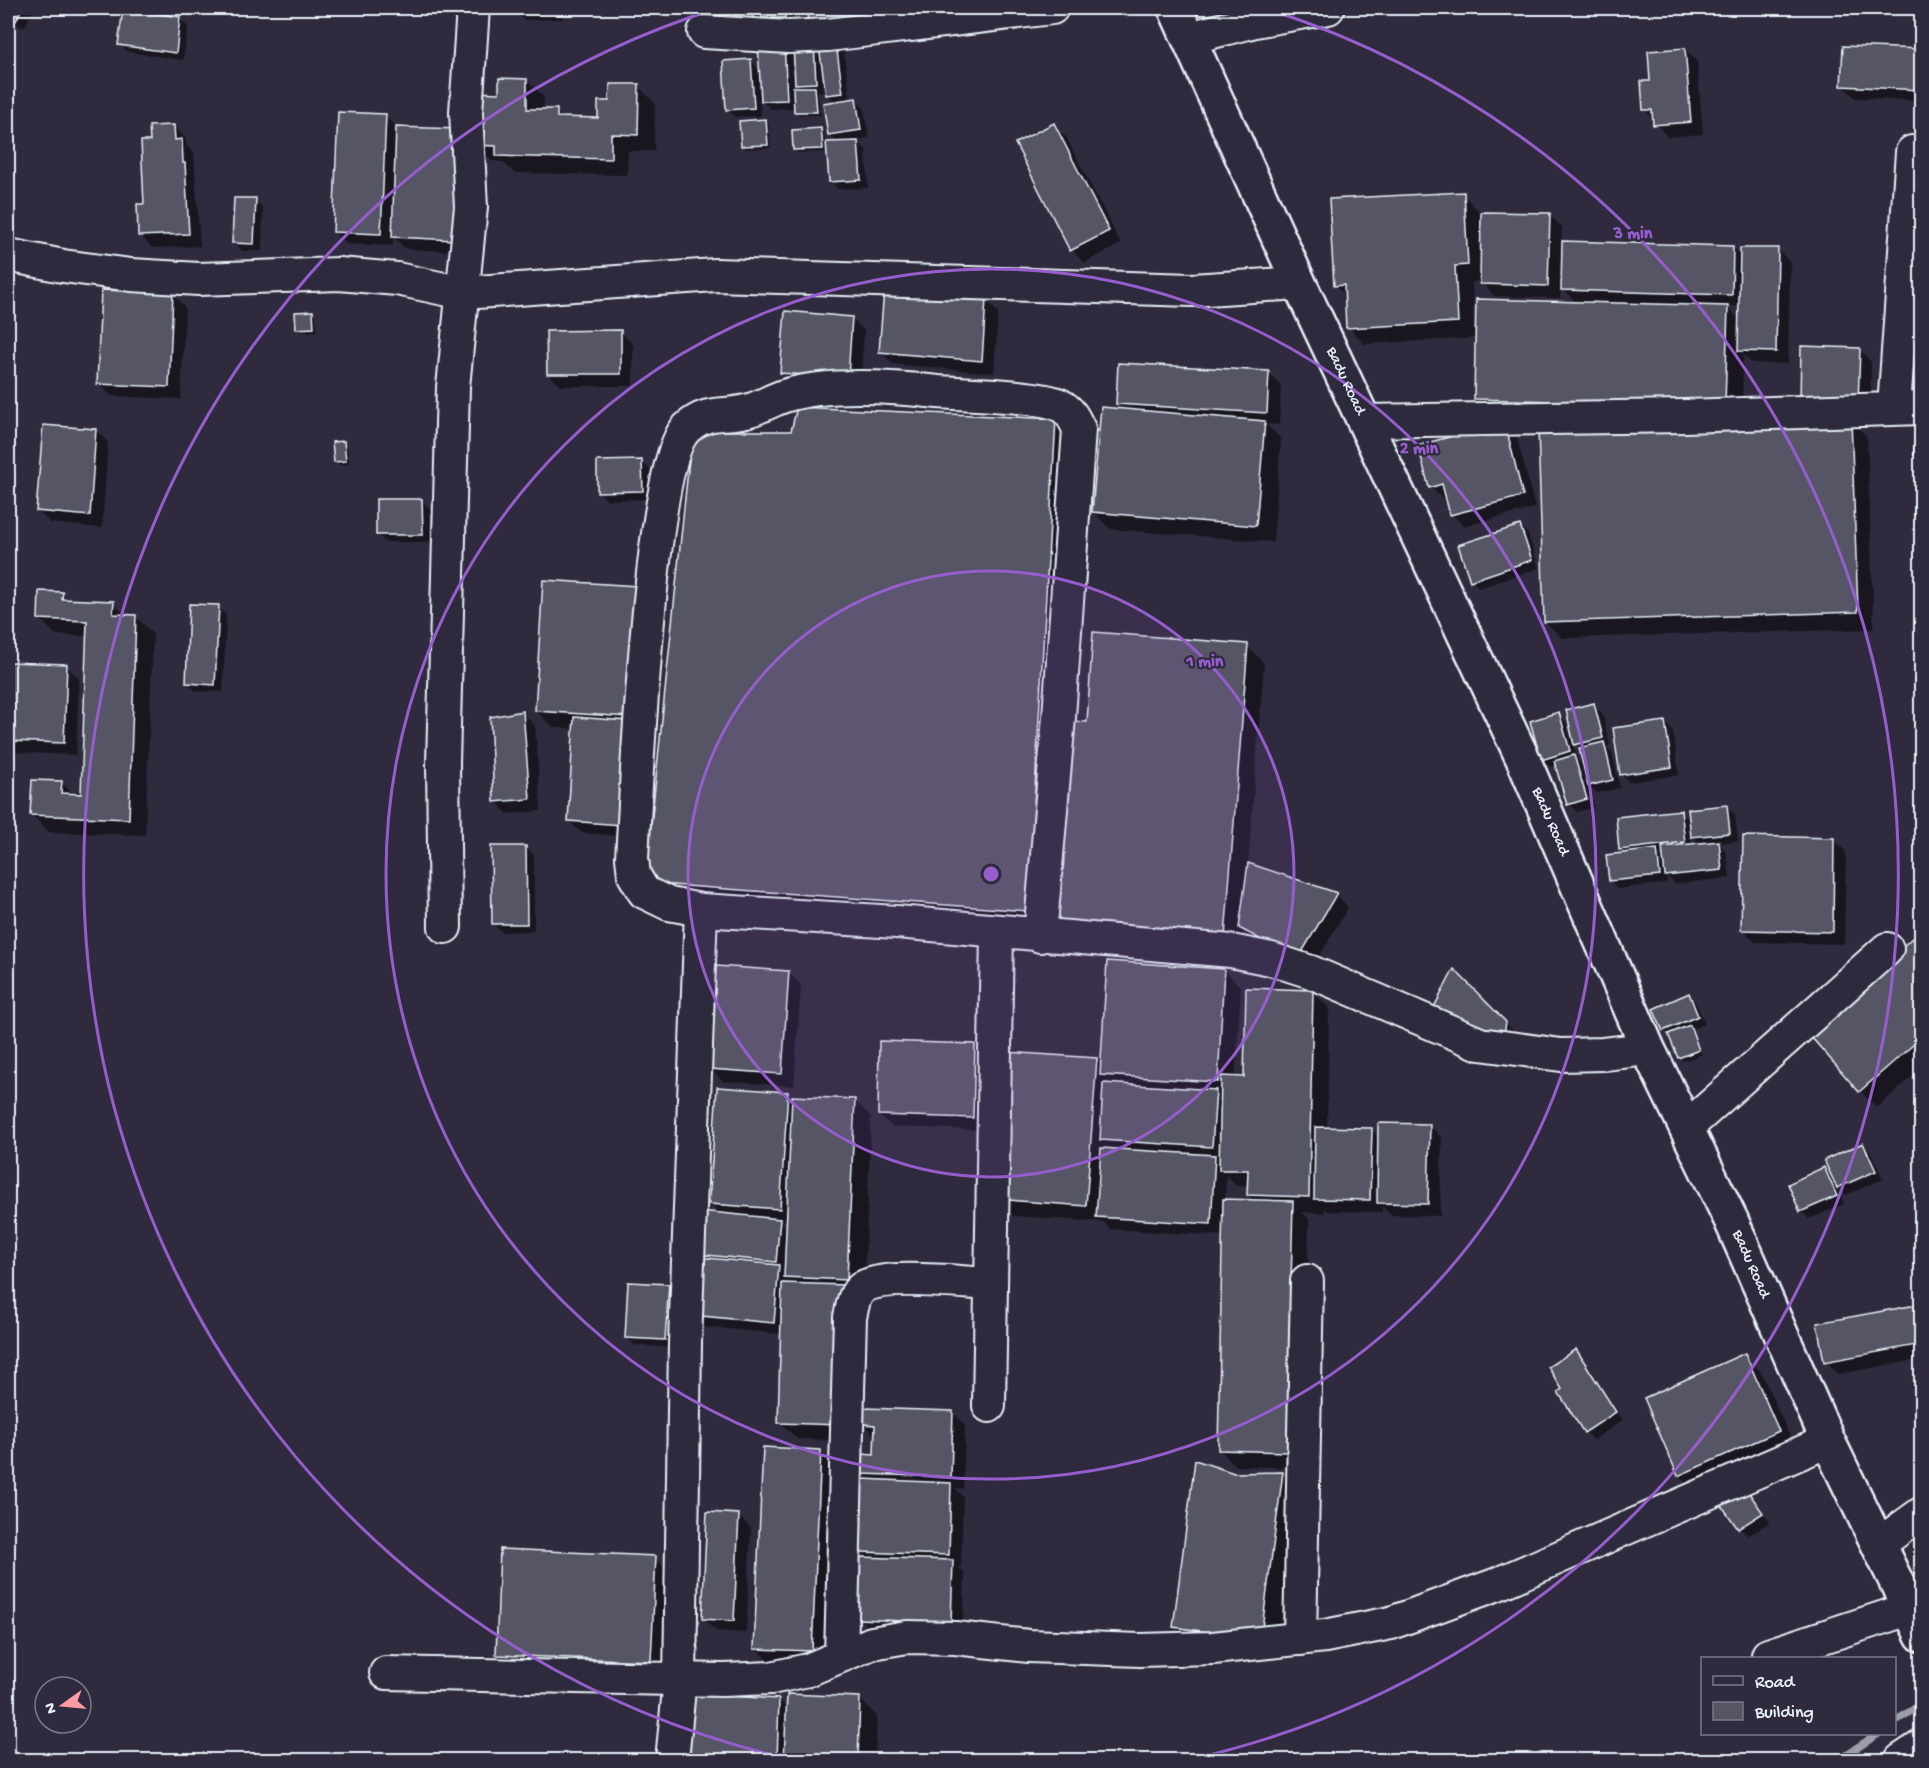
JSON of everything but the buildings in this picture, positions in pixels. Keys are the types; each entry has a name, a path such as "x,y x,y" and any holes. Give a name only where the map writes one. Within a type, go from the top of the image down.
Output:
{"main road":[{"name":"Badu Road","path":"1175,8 1299,283 1523,759 1648,1049 1731,1220 1828,1441 1915,1622"}],"street":[{"path":"446,927 443,763 453,387 471,207 466,112 473,8"},
{"path":"704,32 789,37 828,35 1052,8"},
{"path":"1189,38 1255,21 1328,8"},
{"path":"1364,421 1685,416 1908,408 1912,152"},
{"path":"8,255 63,266 131,275 199,279 339,274 397,279 462,293 715,275 780,275 1192,290 1299,283"},
{"path":"1040,936 1059,717 1078,429 1072,414 1058,405 1026,399 930,391 821,389 783,396 744,411 708,414 686,429 675,448 665,485 650,596 632,858 634,875 644,892 669,904 701,909 897,922 1040,936 1231,951 1271,959 1311,972 1479,1044 1561,1055 1603,1054 1648,1049"},
{"path":"672,1761 680,1679 685,1332 701,909"},
{"path":"989,1406 997,932"},
{"path":"1686,1128 1887,949"},
{"path":"841,1655 850,1317 855,1296 863,1287 891,1280 991,1284"},
{"path":"1300,1639 1307,1281"},
{"path":"386,1673 680,1679 771,1678 807,1670 872,1644 907,1636 955,1638 1029,1646 1140,1650 1214,1648 1300,1639 1390,1623 1448,1603 1496,1585 1828,1441"},
{"path":"1878,1544 1922,1513"},
{"path":"1768,1655 1915,1622"},
{"path":"1901,1761 1922,1746"}],"waterway":[{"path":"1896,1721 1922,1704"},
{"path":"1838,1760 1876,1735"}]}
